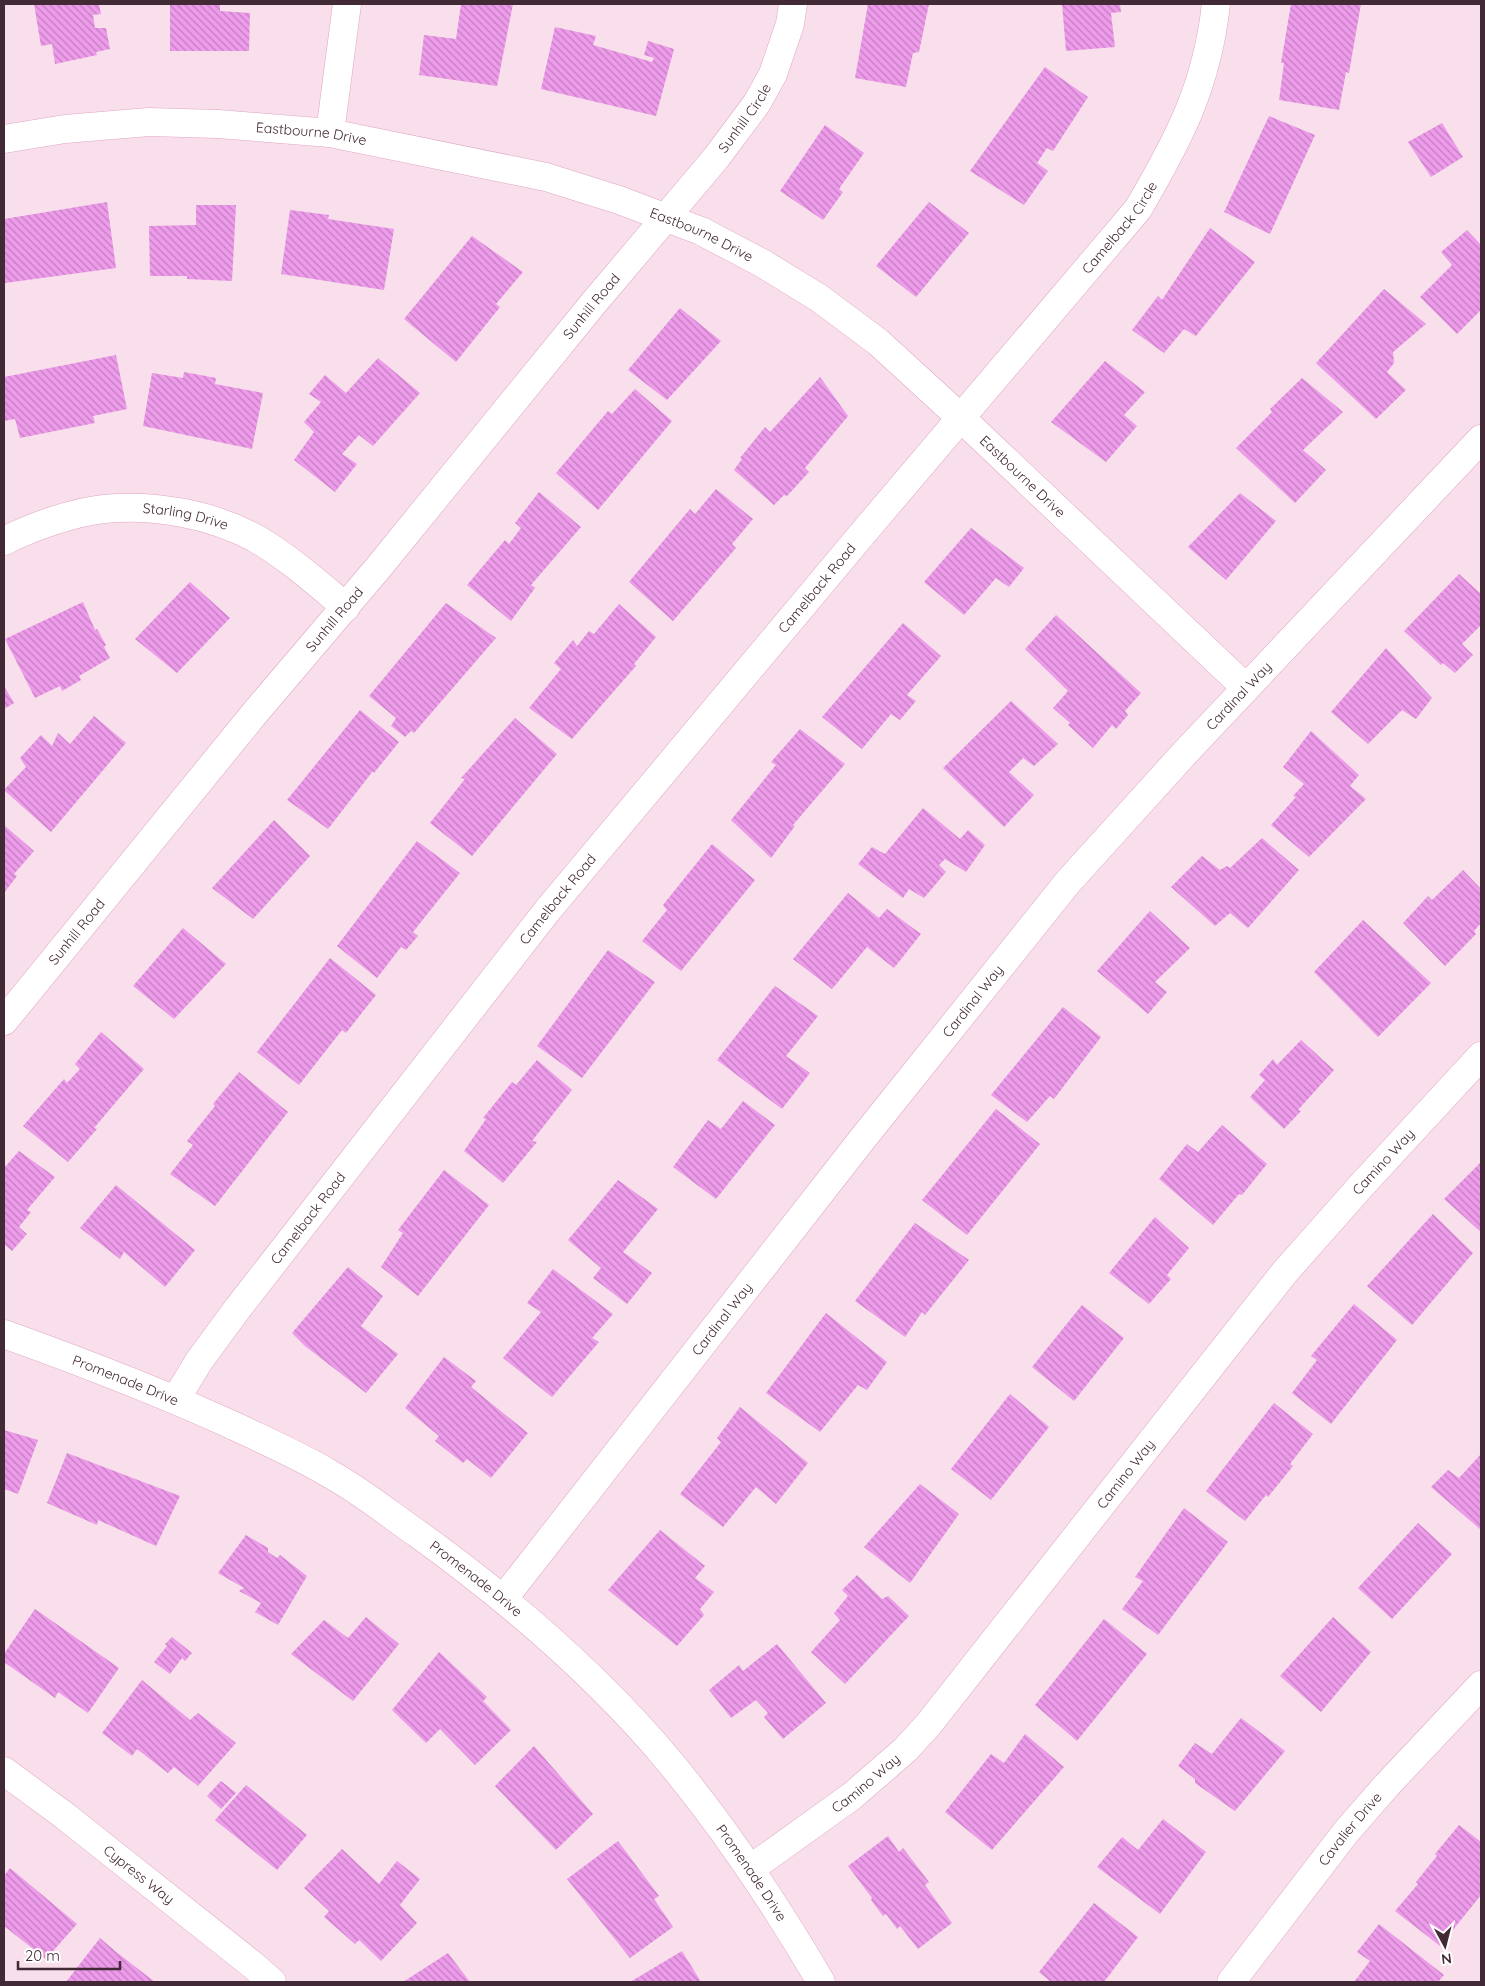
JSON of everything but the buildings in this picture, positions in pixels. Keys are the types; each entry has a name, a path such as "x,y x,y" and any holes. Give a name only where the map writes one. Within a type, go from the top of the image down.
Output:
{"street":[{"path":"330,133 346,4"},
{"name":"Sunhill Circle","path":"665,218 716,158 757,103 773,74 790,24 793,4"},
{"name":"Camelback Circle","path":"961,418 1138,209 1170,155 1193,106 1206,66 1216,4"},
{"name":"Eastbourne Drive","path":"4,139 65,129 149,122 218,124 330,133 546,176 619,200 701,231 762,263 819,298 878,342 1246,688"},
{"name":"Sunhill Road","path":"4,1021 254,714 346,606 665,218"},
{"name":"Camelback Road","path":"176,1399 199,1360 238,1308 547,911 961,418"},
{"name":"Cardinal Way","path":"504,1598 864,1137 1068,882 1246,688 1481,439"},
{"name":"Starling Drive","path":"4,541 58,520 104,509 166,509 212,520 254,538 292,563 346,606"},
{"name":"Camino Way","path":"750,1869 852,1796 905,1750 928,1725 1284,1273 1481,1056"},
{"name":"Promenade Drive","path":"4,1334 176,1399 331,1474 454,1560 504,1598 604,1691 635,1722 669,1762 750,1869 782,1916 821,1982"},
{"name":"Cavalier Drive","path":"1231,1982 1346,1832 1387,1785 1481,1685"},
{"name":"Cypress Way","path":"4,1771 65,1816 272,1982"}]}
